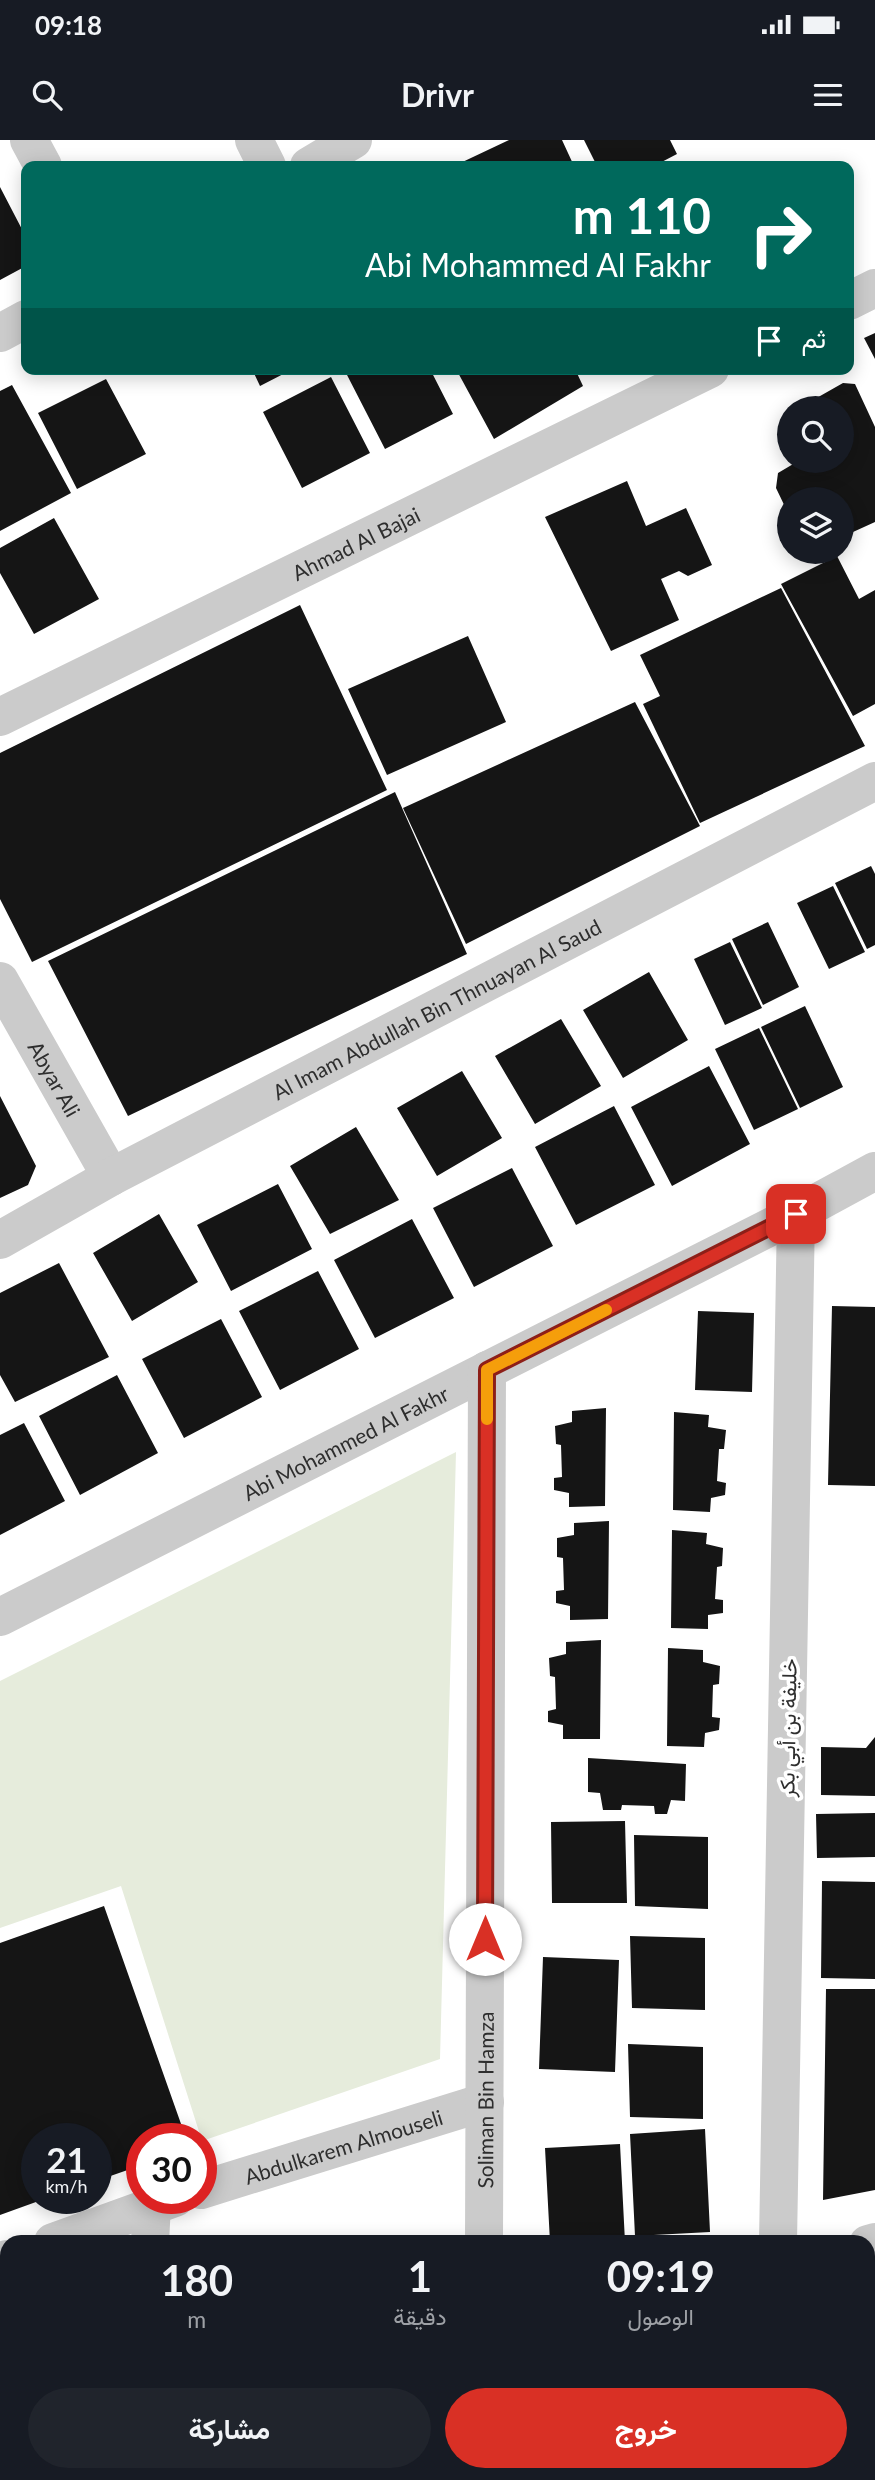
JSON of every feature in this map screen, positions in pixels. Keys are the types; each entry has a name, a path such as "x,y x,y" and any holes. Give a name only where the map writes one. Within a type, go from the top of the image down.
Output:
{"street":[{"path":"29,140 40,161"},
{"path":"254,140 264,161"},
{"path":"317,161 353,140"},
{"path":"854,299 875,289"},
{"path":"0,333 21,322"},
{"name":"Ahmad Al Bajai","path":"0,717 698,375"},
{"name":"Al Imam Abdullah Bin Thnuayan Al Saud","path":"0,1240 111,1177 875,781"},
{"name":"Abyar Ali","path":"0,981 111,1177"},
{"name":"Abi Mohammed Al Fakhr","path":"0,1618 796,1214 875,1171"},
{"name":"خليفة بن أبي بكر","path":"778,2235 796,1214"},
{"name":"Soliman Bin Hamza","path":"484,2235 487,1370"},
{"name":"Abdulkarem Almouseli","path":"217,2185 485,2102"},
{"path":"80,2235 159,2215"}],"green space":[{"path":"456,1452 440,2059 217,2136 217,2123 196,2123 121,1886 0,1928 0,1681"}],"building":[{"path":"509,140 562,140 572,161 465,161"},
{"path":"584,140 670,140 677,154 664,161 594,161"},
{"path":"0,187 21,227 21,269 0,280"},
{"path":"875,333 875,359 864,338"},
{"path":"255,375 281,375 260,386"},
{"path":"347,375 433,375 453,414 385,449"},
{"path":"459,375 578,375 583,386 494,439"},
{"path":"331,377 370,453 302,488 263,412"},
{"path":"106,379 146,454 77,489 38,413"},
{"path":"843,383 855,384 875,427 875,522 854,532 854,487 776,488 778,473 854,473 854,396 820,396"},
{"path":"12,385 71,493 0,531 0,391"},
{"path":"627,481 646,526 686,508 712,565 688,576 679,571 661,579 679,620 611,651 545,517"},
{"path":"54,518 99,599 34,634 0,573 0,548"},
{"path":"821,564 841,564 859,599 875,590 875,704 853,716 781,584"},
{"path":"781,588 865,746 700,823 643,704 660,696 640,655"},
{"path":"300,605 387,790 32,962 0,899 0,753"},
{"path":"468,636 506,722 387,775 348,689"},
{"path":"635,702 700,826 466,944 403,808"},
{"path":"395,792 467,954 128,1116 48,961"},
{"path":"871,866 875,874 875,945 867,949 835,883"},
{"path":"833,886 865,952 829,969 797,903"},
{"path":"768,922 799,987 763,1005 732,939"},
{"path":"730,942 762,1008 725,1025 694,959"},
{"path":"649,972 688,1040 623,1078 583,1010"},
{"path":"805,1006 843,1087 800,1108 761,1027"},
{"path":"561,1019 601,1086 535,1124 495,1056"},
{"path":"759,1028 798,1109 754,1130 715,1049"},
{"path":"709,1066 750,1144 672,1186 631,1107"},
{"path":"462,1071 502,1138 437,1176 397,1108"},
{"path":"0,1096 36,1166 28,1185 0,1198"},
{"path":"614,1106 655,1185 576,1225 535,1147"},
{"path":"356,1127 399,1200 330,1234 290,1166"},
{"path":"512,1168 553,1246 474,1287 433,1208"},
{"path":"278,1184 312,1249 231,1291 197,1225"},
{"path":"159,1214 198,1282 132,1321 93,1253"},
{"path":"412,1219 454,1298 375,1338 334,1260"},
{"path":"59,1263 109,1357 15,1402 0,1375 0,1293"},
{"path":"318,1271 359,1349 280,1390 239,1311"},
{"path":"832,1306 875,1307 875,1486 828,1485"},
{"path":"698,1311 754,1313 752,1392 695,1390"},
{"path":"221,1319 262,1397 184,1438 142,1359"},
{"path":"117,1375 158,1453 80,1495 39,1416"},
{"path":"606,1408 605,1506 569,1507 569,1493 554,1490 554,1478 562,1477 561,1445 556,1444 555,1426 572,1422 572,1411"},
{"path":"674,1412 709,1415 708,1427 726,1430 724,1449 719,1449 717,1481 726,1483 725,1495 711,1498 710,1512 673,1510"},
{"path":"24,1423 65,1501 0,1535 0,1435"},
{"path":"609,1521 608,1619 570,1620 570,1606 556,1603 556,1591 564,1590 563,1558 557,1557 557,1538 574,1535 574,1523"},
{"path":"672,1530 707,1533 706,1544 723,1548 722,1566 717,1567 715,1599 723,1600 723,1613 708,1615 708,1629 671,1628"},
{"path":"601,1640 600,1739 563,1739 563,1725 548,1722 548,1711 556,1709 555,1677 550,1676 549,1658 566,1654 566,1642"},
{"path":"668,1648 703,1650 703,1662 720,1666 719,1684 713,1685 712,1717 720,1718 719,1730 705,1733 704,1747 667,1746"},
{"path":"875,1737 875,1796 821,1795 821,1747 866,1748"},
{"path":"588,1758 686,1764 685,1801 671,1800 667,1814 655,1814 654,1806 622,1805 621,1810 603,1810 600,1793 588,1792"},
{"path":"875,1813 875,1857 817,1858 816,1814"},
{"path":"625,1821 627,1903 552,1903 551,1822"},
{"path":"634,1835 708,1837 708,1909 635,1906"},
{"path":"822,1881 875,1882 875,1979 821,1978"},
{"path":"104,1906 181,2123 126,2123 126,2171 112,2175 112,2123 21,2123 21,2207 0,2215 0,1943"},
{"path":"630,1936 705,1938 705,2010 632,2008"},
{"path":"543,1957 619,1960 615,2072 539,2069"},
{"path":"826,1989 875,1989 875,2190 823,2200"},
{"path":"628,2044 703,2047 703,2119 630,2117"},
{"path":"705,2129 710,2232 635,2235 630,2134"},
{"path":"620,2144 625,2235 550,2235 545,2148"}],"slow traffic":[{"path":"487,1419 487,1370 606,1310"}],"route":[{"path":"485,1939 487,1370 796,1214"}]}
